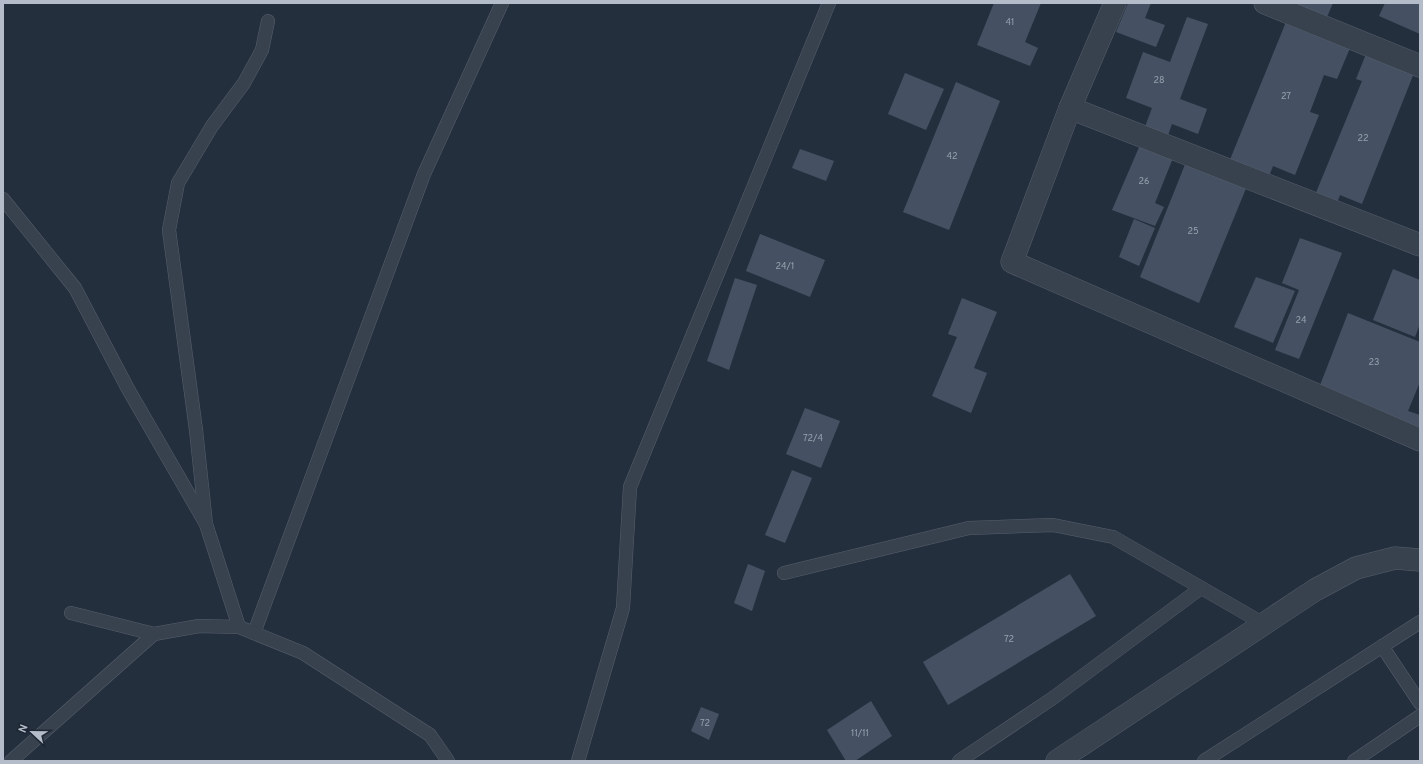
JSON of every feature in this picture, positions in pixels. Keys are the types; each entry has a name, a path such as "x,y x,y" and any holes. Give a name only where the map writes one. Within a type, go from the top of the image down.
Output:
{"street":[{"path":"1116,3 1070,108 1012,262 1420,440"},
{"path":"1265,3 1420,66"},
{"path":"1070,108 1420,245"},
{"path":"1057,761 1315,590 1356,568 1395,558 1420,560"}],"lane":[{"path":"254,633 424,174 502,3"},
{"path":"578,761 623,608 630,487 829,3"},
{"path":"239,627 206,524 196,430 169,230 178,183 212,126 244,83 262,50 268,21"},
{"path":"3,199 75,288 128,389 206,524"},
{"path":"784,573 969,528 1053,525 1113,537 1264,624"},
{"path":"958,761 1053,698 1201,588"},
{"path":"71,613 154,634 199,626 239,627 303,653 430,735 448,761"},
{"path":"1204,761 1420,622"},
{"path":"11,761 154,634"},
{"path":"1382,646 1420,703"},
{"path":"1354,761 1420,716"}],"building":[{"path":"994,3 1041,3 1025,42 1038,48 1030,66 977,45"},
{"path":"1128,3 1151,3 1145,18 1165,25 1156,47 1116,32"},
{"path":"1285,3 1333,3 1324,24"},
{"path":"1385,3 1420,3 1420,34 1379,16"},
{"path":"1187,17 1208,24 1180,99 1207,109 1198,134 1172,124 1166,141 1143,132 1152,108 1126,98 1143,52 1170,62"},
{"path":"1286,22 1350,48 1337,79 1324,75 1310,112 1319,115 1295,175 1273,166 1268,179 1229,162"},
{"path":"1366,54 1414,73 1362,204 1340,195 1337,203 1315,195 1362,81 1356,79"},
{"path":"905,73 944,89 926,130 888,114"},
{"path":"956,82 1000,101 949,230 903,212"},
{"path":"1140,145 1173,158 1155,203 1164,207 1155,226 1112,210"},
{"path":"800,149 834,161 826,181 792,168"},
{"path":"1186,162 1247,186 1199,303 1140,277"},
{"path":"1134,219 1155,228 1139,266 1119,257"},
{"path":"760,234 825,260 810,297 746,271"},
{"path":"1300,238 1342,253 1299,359 1275,350 1299,290 1282,283"},
{"path":"1393,269 1420,280 1420,324 1415,337 1373,320"},
{"path":"1256,277 1295,291 1273,343 1234,327"},
{"path":"735,278 757,285 729,370 707,361"},
{"path":"962,298 997,312 974,368 987,373 971,413 932,396 957,337 948,334"},
{"path":"1348,313 1420,342 1420,382 1408,411 1420,415 1420,438 1317,393"},
{"path":"805,408 840,421 821,468 786,454"},
{"path":"792,470 812,478 785,543 765,535"},
{"path":"748,564 765,571 752,611 734,603"},
{"path":"1070,574 1096,616 948,705 923,662"},
{"path":"871,701 892,736 855,761 846,761 827,730"},
{"path":"701,707 719,714 709,740 691,731"}]}
